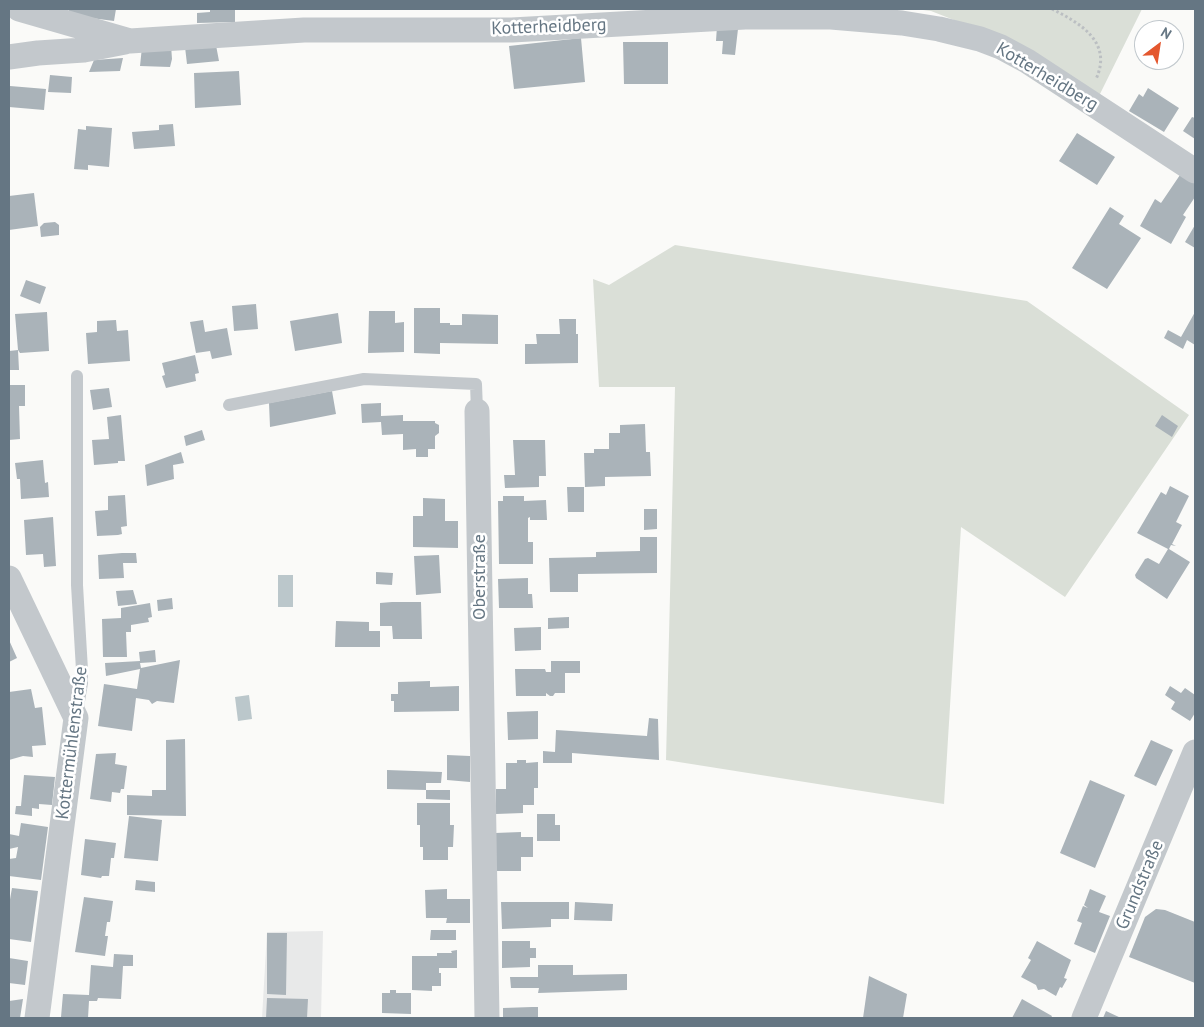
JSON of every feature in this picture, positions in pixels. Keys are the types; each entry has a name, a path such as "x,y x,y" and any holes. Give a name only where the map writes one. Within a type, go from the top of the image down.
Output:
{"street":[{"name":"Kotterheidberg","path":"19,9 130,41 304,30 512,30 745,17 831,17 902,22 980,39 1001,47 1027,61 1195,171"},
{"path":"9,58 38,53 84,50 130,41"},
{"name":"Oberstraße","path":"477,411 487,1018"},
{"path":"9,578 76,718"},
{"name":"Kottermühlenstraße","path":"37,1018 76,718"},
{"name":"Grundstraße","path":"1084,1018 1195,752"}],"lane":[{"name":"Kottermühlenstraße","path":"76,718 82,684 77,585 77,376"},
{"name":"Oberstraße","path":"230,405 364,379 476,384 477,411"}],"path":[{"path":"1052,9 1073,19 1092,36 1101,55 1101,69 1085,99"}],"shaded area":[{"path":"915,9 1142,9 1137,20 1134,20 1134,25 1098,98 1010,42 931,11"},
{"path":"675,245 1027,301 1189,415 1065,597 961,527 944,804 666,760 675,387 599,387 593,279 609,285"},
{"path":"278,575 293,575 293,607 278,607"},
{"path":"249,695 252,719 238,721 235,697"},
{"path":"323,931 321,1018 262,1018 267,932"}],"building":[{"path":"69,9 116,9 114,21 68,15"},
{"path":"210,9 235,9 235,22 197,23 197,13 210,12"},
{"path":"717,26 738,29 735,55 722,54 723,41 716,41"},
{"path":"581,38 585,82 514,89 509,46"},
{"path":"215,40 219,61 187,64 185,47"},
{"path":"623,42 668,42 668,84 624,84"},
{"path":"171,45 172,59 170,67 140,66 142,47"},
{"path":"123,58 120,71 89,72 94,60"},
{"path":"239,71 241,105 195,108 194,73"},
{"path":"50,75 72,77 71,93 48,92"},
{"path":"10,86 46,89 44,110 9,107"},
{"path":"1148,88 1179,108 1164,132 1129,111 1139,94 1143,97"},
{"path":"1192,117 1195,118 1195,139 1183,131"},
{"path":"173,124 175,146 134,149 132,132 159,130 159,125"},
{"path":"86,126 112,128 109,167 88,165 88,170 74,169 78,129 86,130"},
{"path":"1077,133 1115,157 1097,185 1059,161"},
{"path":"1182,172 1195,181 1195,197 1183,215 1186,217 1171,244 1140,226 1155,199 1161,203"},
{"path":"34,193 38,226 9,230 9,196"},
{"path":"1110,207 1124,216 1119,224 1141,238 1107,289 1072,268"},
{"path":"55,222 59,225 59,235 41,237 40,227 44,223"},
{"path":"1195,225 1195,248 1185,242"},
{"path":"26,280 46,287 40,304 20,296"},
{"path":"256,304 258,329 234,331 232,306"},
{"path":"414,308 440,308 440,323 450,323 450,325 462,325 462,314 498,315 498,344 440,343 440,354 414,353"},
{"path":"369,311 395,311 395,323 404,322 404,352 368,353"},
{"path":"47,312 49,351 20,353 18,350 15,314"},
{"path":"1195,312 1195,345 1187,340 1183,349 1164,338 1168,330 1181,337"},
{"path":"338,313 342,343 295,351 290,321"},
{"path":"559,319 576,319 578,363 525,364 525,344 537,344 536,334 560,334"},
{"path":"116,320 117,331 128,330 130,361 88,364 86,333 97,332 97,321"},
{"path":"203,320 205,332 227,328 232,355 212,359 210,351 196,353 190,322"},
{"path":"18,350 19,370 9,370 9,351"},
{"path":"195,355 199,373 195,374 196,381 166,388 162,376 165,375 162,363"},
{"path":"9,385 25,385 25,406 19,406 20,439 9,440"},
{"path":"109,388 112,407 93,410 90,390"},
{"path":"332,391 336,414 270,427 269,403"},
{"path":"381,403 381,416 403,415 403,421 435,421 439,425 439,433 435,436 435,449 428,449 428,457 416,457 416,449 403,450 403,434 382,435 381,422 362,423 361,404"},
{"path":"121,415 125,461 94,465 92,440 109,439 107,417"},
{"path":"1162,415 1178,426 1172,437 1155,426"},
{"path":"645,424 646,452 650,452 651,476 605,477 605,486 585,487 584,453 594,453 594,449 609,449 609,433 620,433 620,425"},
{"path":"202,430 205,440 186,446 184,436"},
{"path":"513,440 545,440 546,476 539,476 539,487 505,488 504,475 515,475"},
{"path":"181,452 184,463 173,465 174,479 147,486 145,465"},
{"path":"43,460 45,483 48,482 49,497 21,499 20,479 17,479 15,463"},
{"path":"1170,486 1189,496 1176,522 1182,525 1172,544 1176,546 1171,545 1169,549 1190,562 1167,599 1136,578 1135,575 1145,559 1148,558 1159,564 1168,549 1137,533 1161,492 1166,495"},
{"path":"567,487 584,487 584,512 568,512"},
{"path":"125,495 127,526 121,527 122,534 97,536 95,511 108,510 108,496"},
{"path":"503,496 524,496 524,501 546,500 547,520 530,520 530,517 528,518 528,542 533,542 533,564 499,564 498,501 503,501"},
{"path":"423,498 445,499 445,521 458,521 458,548 413,547 413,516 423,516"},
{"path":"644,509 657,509 657,529 644,530"},
{"path":"53,517 56,566 44,567 43,554 26,555 24,520"},
{"path":"640,537 657,537 657,573 578,574 578,592 550,592 549,558 596,557 596,552 640,551"},
{"path":"136,553 137,563 123,563 124,578 99,579 98,555"},
{"path":"439,555 441,593 416,595 414,556"},
{"path":"376,572 393,573 392,585 376,584"},
{"path":"528,578 528,594 532,594 533,608 499,608 498,579"},
{"path":"133,590 137,604 118,606 116,591"},
{"path":"172,598 173,609 158,611 157,600"},
{"path":"421,602 422,639 393,639 392,626 380,626 380,603"},
{"path":"150,603 152,617 148,618 149,622 131,625 131,632 126,632 127,657 103,657 102,619 121,618 121,608"},
{"path":"569,617 569,628 548,629 548,618"},
{"path":"336,621 369,622 369,631 380,631 380,647 335,647"},
{"path":"541,627 541,650 515,651 514,628"},
{"path":"9,640 17,658 9,662"},
{"path":"155,650 156,662 140,663 141,668 180,660 174,703 157,701 152,704 149,700 136,698 132,731 98,726 104,684 137,689 140,669 106,676 105,663 140,661 139,652"},
{"path":"551,661 580,661 580,673 565,673 565,693 555,693 553,696 546,693 546,696 516,696 515,669 545,669 546,672 551,672"},
{"path":"430,681 430,687 459,686 459,711 394,712 394,701 391,701 391,694 398,694 398,682"},
{"path":"1170,686 1181,693 1185,688 1195,695 1195,713 1190,721 1171,709 1175,702 1165,695"},
{"path":"31,689 35,708 42,707 46,745 32,746 33,757 23,756 9,760 9,692"},
{"path":"538,711 538,739 508,740 507,712"},
{"path":"649,718 658,719 659,760 572,753 572,763 543,763 543,751 555,752 556,730 647,736"},
{"path":"185,739 186,816 127,815 127,795 152,796 152,790 166,790 166,740"},
{"path":"1151,740 1173,750 1156,786 1134,776"},
{"path":"116,753 115,764 127,766 124,789 121,789 120,793 112,792 111,802 90,799 96,754"},
{"path":"447,755 470,756 470,782 447,780"},
{"path":"517,760 526,760 526,763 538,762 538,788 534,788 534,805 523,805 523,813 496,814 496,789 506,789 506,763 517,763"},
{"path":"387,770 442,772 441,783 426,783 426,790 387,789"},
{"path":"24,775 55,777 52,805 39,804 39,809 32,808 32,816 15,814 16,806 21,806"},
{"path":"1090,780 1125,795 1095,868 1060,853"},
{"path":"426,790 450,790 450,800 426,799"},
{"path":"417,803 450,803 450,825 454,825 453,847 448,847 448,860 423,860 423,847 420,847 420,825 417,825"},
{"path":"537,814 555,814 555,825 560,825 560,841 537,841"},
{"path":"129,816 162,820 158,861 124,858"},
{"path":"21,823 48,827 41,880 9,876 9,859 16,858 18,847 9,849 9,834 19,836"},
{"path":"521,832 521,837 533,837 533,857 521,857 521,871 495,871 495,833"},
{"path":"85,839 116,843 114,858 111,858 109,876 102,876 101,878 81,875"},
{"path":"136,880 155,882 155,892 135,890"},
{"path":"12,888 38,891 31,942 9,939 9,905"},
{"path":"447,889 447,899 470,899 470,923 446,923 447,918 426,918 425,890"},
{"path":"1090,889 1106,896 1099,912 1110,916 1095,953 1074,944 1082,923 1077,921 1083,906 1088,908 1084,905"},
{"path":"84,897 113,901 110,922 107,922 105,936 108,936 105,956 75,952"},
{"path":"501,902 569,902 569,919 551,919 551,927 502,929"},
{"path":"575,902 613,904 612,921 574,920"},
{"path":"1156,909 1165,910 1195,922 1195,983 1129,957 1145,917"},
{"path":"431,930 456,930 456,940 430,940"},
{"path":"267,933 287,933 286,995 267,994"},
{"path":"502,941 530,941 530,948 536,948 536,958 530,958 530,967 502,968"},
{"path":"1037,941 1071,960 1064,978 1067,979 1062,988 1060,987 1056,996 1044,989 1038,990 1036,985 1021,977 1031,960 1028,958"},
{"path":"457,950 457,968 439,968 441,986 432,986 432,991 412,990 412,956 437,956 437,953 452,953 451,951"},
{"path":"114,954 133,955 133,966 123,966 121,999 98,998 97,1001 89,1001 88,1018 61,1017 63,994 89,995 91,965 113,967"},
{"path":"9,958 28,961 25,985 9,983"},
{"path":"538,965 573,965 573,975 627,974 627,990 538,993 539,988 511,988 510,977 538,977"},
{"path":"869,976 907,994 903,1018 863,1018"},
{"path":"390,990 396,990 396,993 411,993 411,1014 382,1013 382,993 390,993"},
{"path":"267,998 308,999 307,1018 266,1018"},
{"path":"23,999 20,1018 9,1018 9,1001"},
{"path":"1022,999 1052,1016 1051,1018 1012,1018"},
{"path":"538,1007 538,1018 503,1018 503,1008"},
{"path":"1106,1011 1121,1018 1103,1018"}]}
